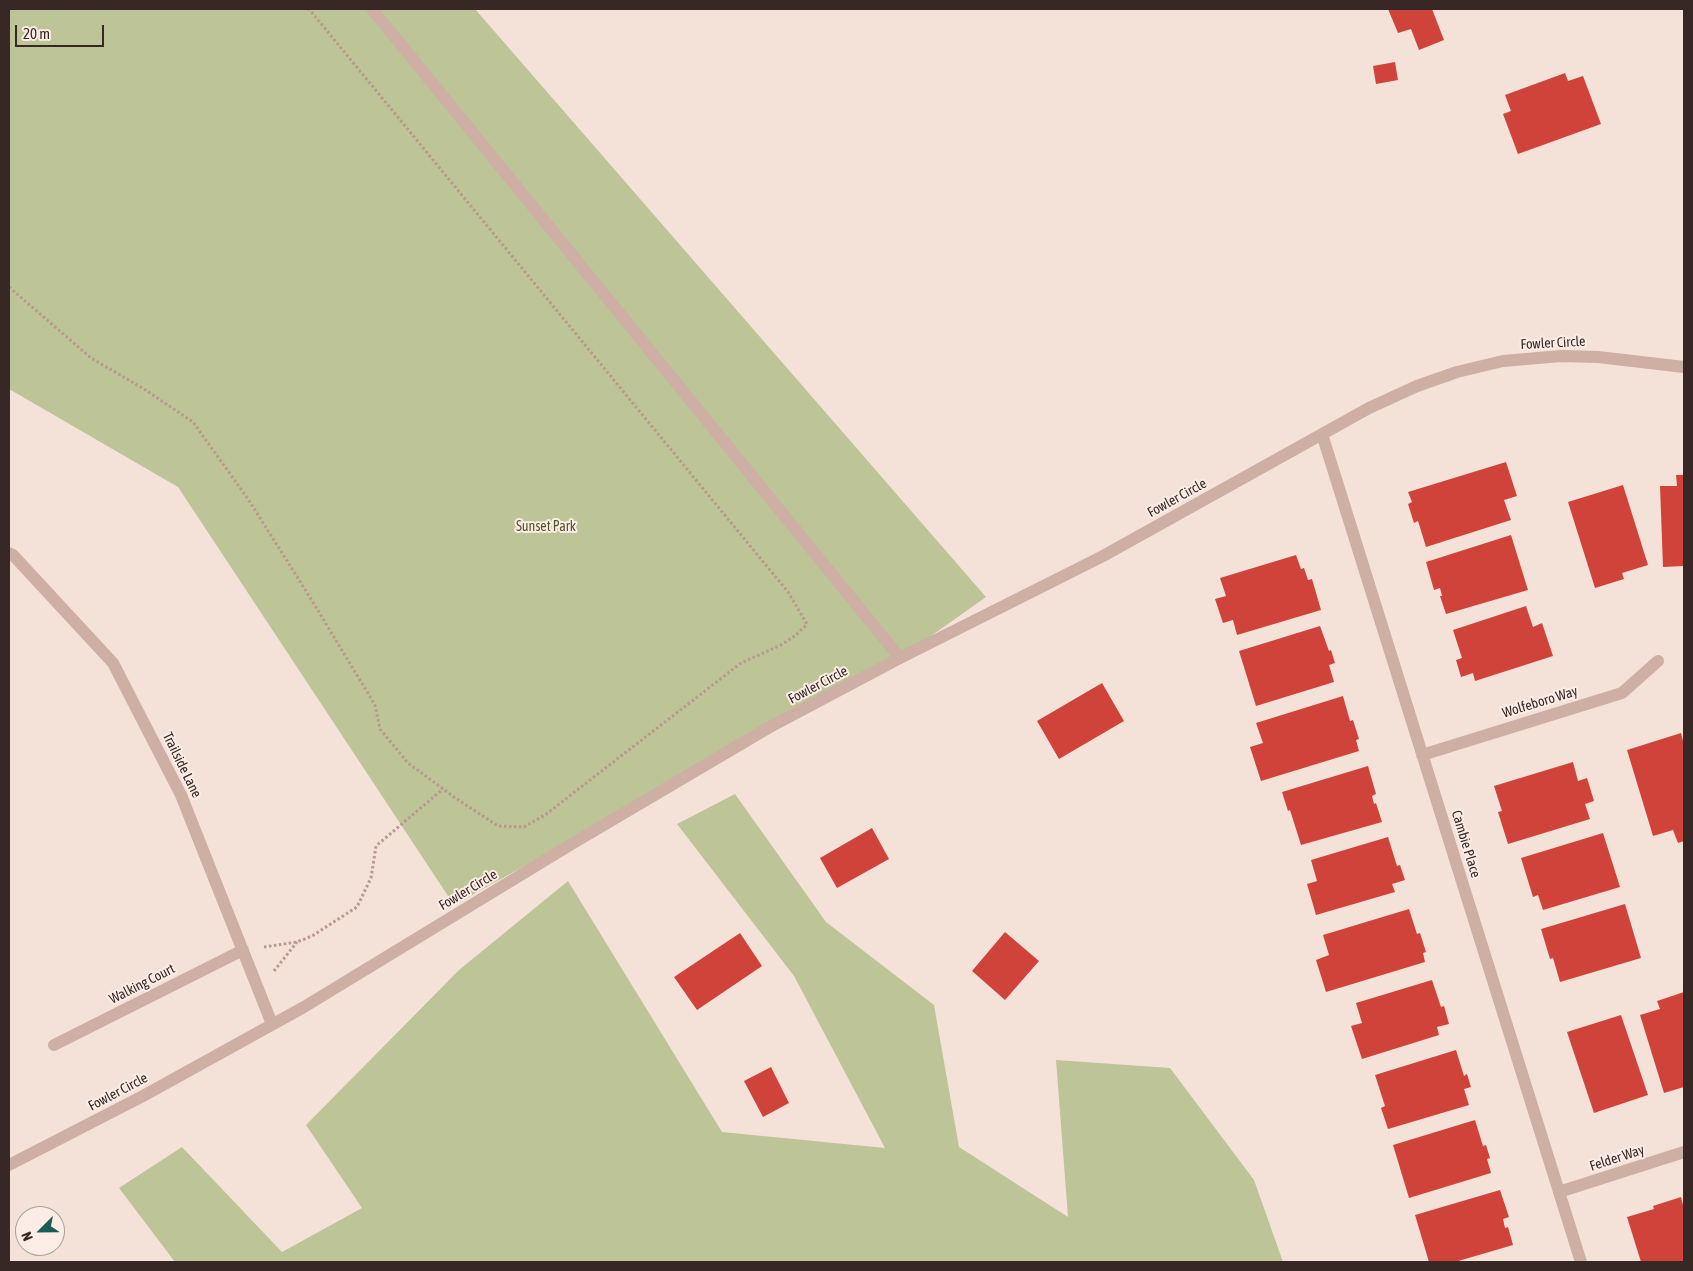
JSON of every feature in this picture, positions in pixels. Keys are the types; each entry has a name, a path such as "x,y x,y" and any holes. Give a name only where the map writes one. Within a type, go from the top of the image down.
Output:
{"street":[{"path":"372,9 900,658"},
{"name":"Fowler Circle","path":"9,1165 143,1096 312,1002 562,850 760,733 900,658 1103,556 1369,408 1416,386 1457,372 1503,361 1561,356 1598,357 1684,367"},
{"name":"Cambie Place","path":"1322,434 1581,1262"},
{"name":"Trailside Lane","path":"9,553 13,555 113,663 181,795 272,1024"},
{"name":"Wolfeboro Way","path":"1422,754 1622,692 1658,661"},
{"name":"Walking Court","path":"54,1045 243,950"},
{"name":"Felder Way","path":"1559,1192 1684,1152"}],"path":[{"path":"9,287 91,358 144,389 194,422 248,499 312,599 375,705 380,729 408,763 443,790 498,826 524,827 545,815 742,663 781,645 796,635 807,624 782,584 309,9"},
{"path":"243,950 297,942 312,936 357,907 372,878 376,846 443,790"},
{"path":"259,991 297,942"}],"green space":[{"name":"Sunset Park","path":"9,9 475,9 986,597 900,658 454,905 178,487 9,389"},
{"path":"735,794 826,922 934,1005 959,1147 1068,1217 1056,1060 1170,1068 1254,1180 1283,1262 175,1262 119,1188 182,1147 282,1252 362,1208 306,1125 459,970 568,881 722,1132 885,1148 794,976 677,824"}],"building":[{"path":"1388,9 1432,9 1444,40 1419,50 1411,29 1398,33"},
{"path":"1395,62 1398,80 1376,84 1373,66"},
{"path":"1565,73 1568,81 1583,76 1601,124 1518,154 1503,114 1511,111 1505,95"},
{"path":"1506,462 1517,496 1504,500 1511,520 1426,547 1418,521 1414,523 1408,504 1412,502 1408,492"},
{"path":"1676,475 1684,475 1684,566 1663,567 1660,486 1677,486"},
{"path":"1623,485 1648,565 1622,573 1624,579 1595,588 1568,502"},
{"path":"1511,535 1528,590 1446,614 1440,596 1442,596 1440,588 1434,590 1426,562"},
{"path":"1296,555 1301,569 1304,568 1308,580 1312,579 1321,610 1237,635 1233,620 1223,623 1215,599 1226,596 1220,578"},
{"path":"1526,606 1533,627 1542,623 1553,656 1475,681 1473,673 1461,677 1456,660 1462,658 1453,630"},
{"path":"1320,626 1335,663 1329,665 1334,682 1256,706 1239,651"},
{"path":"1102,683 1124,721 1059,759 1037,721"},
{"path":"1343,696 1350,721 1353,720 1359,739 1356,740 1359,751 1261,781 1250,747 1263,743 1256,723"},
{"path":"1681,733 1684,745 1684,841 1678,843 1673,830 1653,836 1627,750"},
{"path":"1573,762 1578,781 1587,778 1594,801 1585,804 1590,819 1508,844 1498,812 1502,811 1494,786"},
{"path":"1368,766 1376,794 1372,796 1374,804 1376,803 1382,822 1301,845 1282,792"},
{"path":"872,828 889,859 837,888 820,858"},
{"path":"1603,833 1620,887 1543,910 1538,895 1533,897 1521,858"},
{"path":"1388,837 1397,866 1400,865 1405,880 1392,884 1395,892 1316,915 1307,884 1317,881 1311,860"},
{"path":"1625,904 1641,958 1560,982 1553,958 1550,959 1541,929"},
{"path":"1409,909 1417,934 1420,933 1426,952 1423,953 1425,962 1326,992 1316,960 1329,955 1323,935"},
{"path":"1005,932 1039,961 1005,1000 972,971"},
{"path":"740,933 762,966 697,1010 674,977"},
{"path":"1432,980 1441,1007 1444,1006 1449,1024 1437,1027 1439,1035 1362,1059 1351,1026 1362,1023 1356,1003"},
{"path":"1684,992 1684,1087 1664,1093 1640,1015 1660,1009 1657,1001"},
{"path":"1621,1015 1648,1095 1594,1113 1567,1032"},
{"path":"1456,1050 1464,1076 1467,1074 1471,1087 1464,1089 1469,1105 1388,1129 1381,1108 1385,1106 1375,1075"},
{"path":"771,1067 789,1103 763,1117 744,1081"},
{"path":"1475,1120 1483,1146 1486,1145 1490,1158 1487,1159 1491,1173 1409,1198 1393,1145"},
{"path":"1500,1190 1509,1217 1503,1219 1505,1228 1508,1227 1513,1245 1455,1262 1429,1262 1415,1215"},
{"path":"1681,1197 1684,1209 1684,1262 1641,1262 1627,1217 1654,1209 1653,1206"}]}
